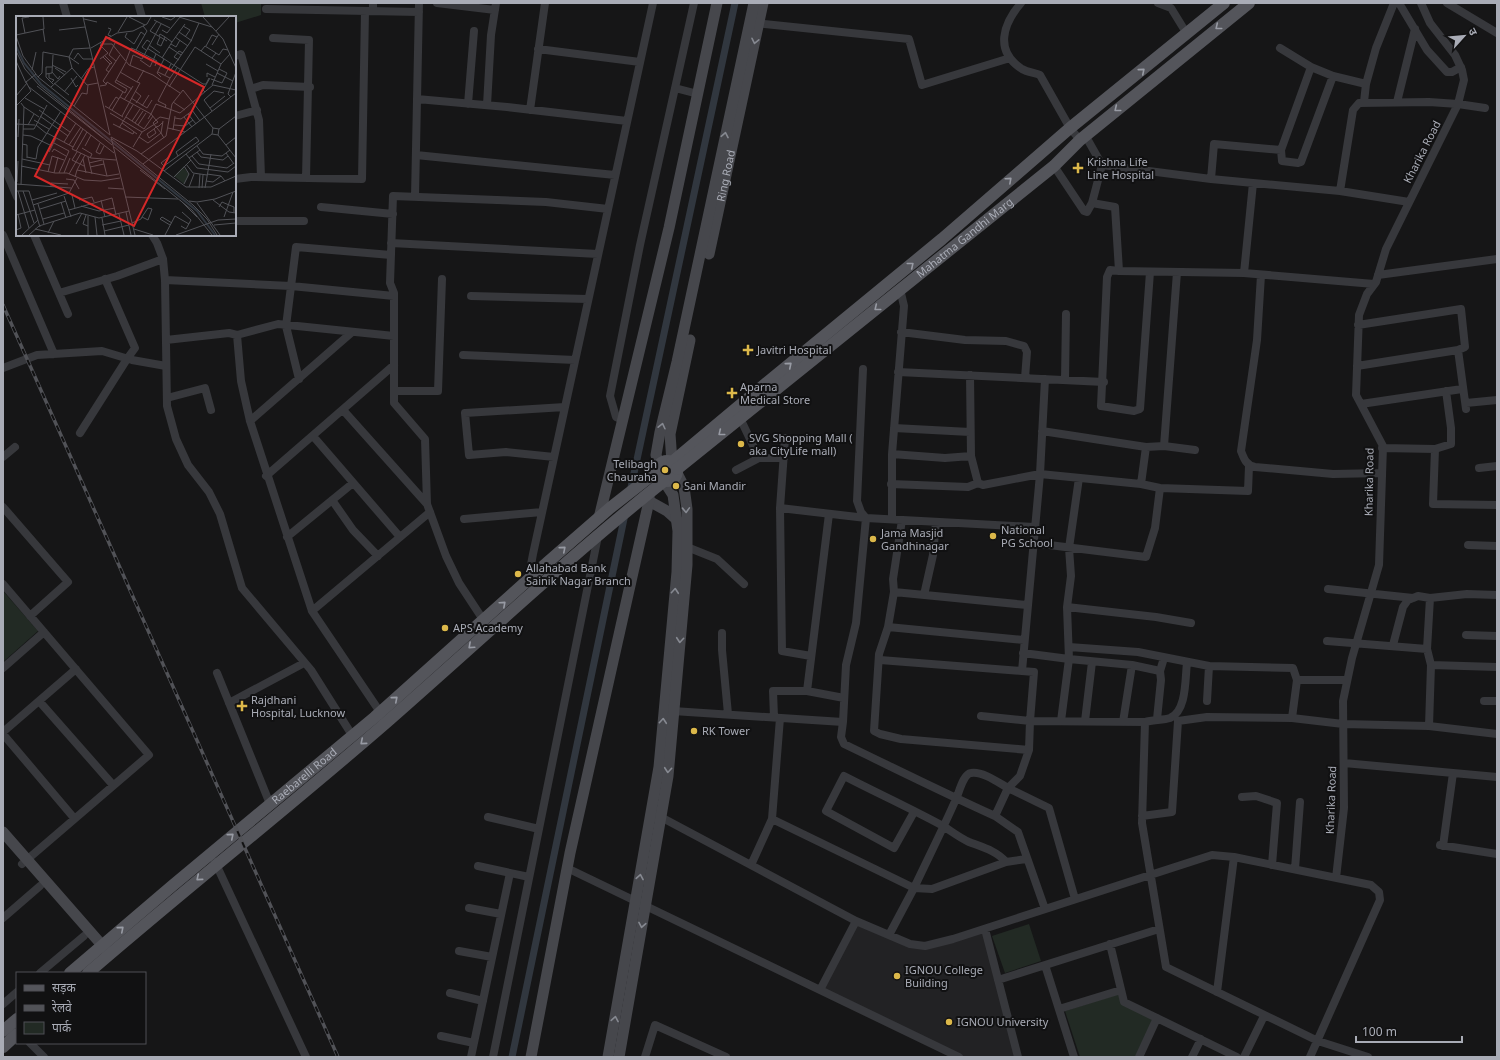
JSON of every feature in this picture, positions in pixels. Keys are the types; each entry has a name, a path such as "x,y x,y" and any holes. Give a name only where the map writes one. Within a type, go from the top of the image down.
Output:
{"main road":[{"path":"660,472 672,480 676,468 758,390 942,239 1070,128 1224,3"},
{"name":"Mahatma Gandhi Marg","path":"676,468 1054,166 1083,137 1249,3"},
{"path":"538,579 598,536 637,504 649,497 665,460 676,468"},
{"path":"213,859 378,730 538,579 599,518 621,499 660,472"},
{"name":"Raebarelli Road","path":"72,972 103,952 213,859 270,804 380,712 484,620 538,579"},
{"path":"89,972 103,952"},
{"path":"3,1047 10,1026"}],"street":[{"path":"63,3 67,16"},
{"path":"138,3 142,16"},
{"path":"438,3 495,6 491,35 487,105"},
{"path":"530,110 545,3"},
{"path":"538,579 530,570 653,3"},
{"path":"623,420 616,417 610,396 639,252 694,3"},
{"path":"599,518 669,228 717,3"},
{"path":"608,1057 640,902 656,815 677,572 677,520 673,495 660,472 656,455 754,23 754,3"},
{"name":"Ring Road","path":"656,815 668,776 687,547 687,509 684,487 676,468 670,434 754,23 764,3"},
{"path":"1021,3 1006,25 1003,45 1010,58 1023,69 1040,75 1070,128 1083,137 1102,165 1211,179 1340,191 1409,202"},
{"path":"1158,3 1171,8 1187,34"},
{"path":"1364,102 1366,84 1376,48 1394,3"},
{"path":"1399,3 1427,50 1447,72 1452,72 1461,67"},
{"name":"Kharika Road","path":"1336,878 1344,808 1343,702 1356,642 1378,565 1382,473 1382,448 1356,395 1359,315 1362,304 1378,275 1386,249 1458,104 1464,80 1461,67 1455,55 1430,23 1421,3"},
{"path":"1447,3 1497,33"},
{"path":"266,9 326,7 370,9 419,7 415,197"},
{"path":"236,179 261,177 362,179 370,9"},
{"path":"754,23 909,39 922,85 1010,58"},
{"path":"1397,102 1415,29"},
{"path":"468,104 474,31"},
{"path":"273,38 310,40 310,87 306,178"},
{"path":"1280,48 1311,67 1333,76 1366,84"},
{"path":"538,49 640,62"},
{"path":"236,56 241,54 257,110 259,120 261,177"},
{"path":"1311,67 1281,150 1282,161 1301,162 1333,76"},
{"path":"251,89 262,85 310,87"},
{"path":"675,88 698,94"},
{"path":"417,99 487,105 627,121"},
{"path":"1340,191 1355,105 1364,102 1397,102 1458,104 1485,108"},
{"path":"236,116 257,110"},
{"path":"1211,179 1214,144 1281,150"},
{"path":"416,155 616,175"},
{"path":"1054,166 1084,211 1089,210 1092,203 1102,165"},
{"path":"3,172 6,171 14,180 16,191"},
{"path":"1244,273 1253,183"},
{"path":"484,620 459,583 446,556 428,508 425,439 394,403 394,296 390,283 394,196 546,202 608,210"},
{"path":"1092,203 1115,207 1119,271"},
{"path":"321,207 393,214"},
{"path":"236,221 304,221"},
{"path":"3,235 54,354"},
{"path":"34,236 68,314"},
{"path":"153,236 157,242 163,259 165,280 167,406 176,439 188,465 209,492 220,514 242,588 304,662 352,736"},
{"path":"391,243 598,254"},
{"path":"299,378 286,326 296,247 391,255"},
{"path":"59,293 106,279 163,259"},
{"path":"1378,275 1497,259"},
{"path":"1150,272 1140,409 1134,411 1101,406 1104,382 1107,277 1110,270 1244,273 1374,284"},
{"path":"1164,446 1177,272"},
{"path":"891,484 968,487 978,483 983,485 1040,474 1141,484 1160,488 1248,491 1249,466 1244,460 1241,451 1257,340 1261,275"},
{"path":"80,433 135,348 106,279"},
{"path":"394,391 438,391 442,279"},
{"path":"165,280 291,286 394,296"},
{"path":"892,519 892,454 904,306 900,289"},
{"path":"471,296 588,299"},
{"path":"1357,366 1458,350 1465,347 1461,309 1358,325"},
{"path":"1065,380 1066,314"},
{"path":"166,340 229,332 237,335 278,324 351,333 394,336"},
{"path":"901,332 965,340 1006,341 1024,346 1027,352 1025,378"},
{"path":"250,421 351,333"},
{"path":"237,335 241,381 250,421 266,476 312,612 380,712"},
{"path":"1458,350 1462,389 1466,406 1497,400"},
{"path":"3,368 37,355 102,351 127,359 166,366"},
{"path":"463,355 575,360"},
{"path":"266,476 394,365"},
{"path":"864,369 859,426 857,501 861,512 866,518 856,623 846,666 841,737 844,744 995,816 1018,832 1026,859 1045,909"},
{"path":"898,372 1104,382"},
{"path":"970,375 970,432 973,453 971,456 978,483"},
{"path":"1022,671 1040,474 1045,379"},
{"path":"167,398 205,388 211,410"},
{"path":"1361,404 1462,389"},
{"path":"1382,448 1434,449 1451,444 1451,428 1446,392"},
{"path":"554,457 506,452 469,455 465,413 565,406"},
{"path":"343,410 428,508"},
{"path":"740,418 759,458"},
{"path":"894,428 970,432"},
{"path":"1042,431 1146,447 1164,446 1195,450"},
{"path":"313,436 400,537"},
{"path":"785,438 780,508 782,651 812,656"},
{"path":"1141,484 1146,447"},
{"path":"3,458 15,448"},
{"path":"1434,449 1433,504 1497,505"},
{"path":"892,454 945,458 971,456"},
{"path":"736,470 759,458 784,458"},
{"path":"1249,466 1333,474 1382,473"},
{"path":"1479,468 1497,466"},
{"path":"1061,721 1069,659 1067,607 1071,576 1070,548 1079,478"},
{"path":"287,537 354,483"},
{"path":"1033,543 1146,557 1155,528 1160,488"},
{"path":"531,1057 567,868 649,497 677,520"},
{"path":"332,500 353,530 378,556"},
{"path":"3,507 68,582 30,616"},
{"path":"312,612 400,537 428,508"},
{"path":"780,508 866,518 1034,528"},
{"path":"464,519 542,512"},
{"path":"807,691 829,514"},
{"path":"902,520 893,579 894,592 888,627 882,641 874,731 901,739 1029,750"},
{"path":"924,595 933,554 936,522"},
{"path":"493,1057 598,536"},
{"path":"1468,545 1497,546"},
{"path":"687,547 717,560 744,584"},
{"path":"3,584 149,755 24,862"},
{"path":"1328,589 1370,592 1413,598"},
{"path":"894,592 1028,605"},
{"path":"1394,645 1403,607 1408,600 1418,596 1430,598 1467,594 1497,594"},
{"path":"1429,726 1431,665 1427,649 1430,598"},
{"path":"1067,607 1156,617 1191,623"},
{"path":"888,627 1024,640"},
{"path":"3,668 44,632"},
{"path":"722,634 728,714"},
{"path":"1466,636 1497,636"},
{"path":"1327,641 1394,645 1427,649"},
{"path":"1068,647 1138,652 1209,666 1293,668 1297,680 1292,718"},
{"path":"1023,653 1092,662 1132,665 1160,670"},
{"path":"1156,719 1162,680 1160,670 1164,658"},
{"path":"880,660 1034,672 1029,750 1020,776 1008,788 995,816"},
{"path":"229,703 304,662"},
{"path":"1085,721 1092,662"},
{"path":"981,716 1030,721 1145,722 1156,719 1167,719 1177,714 1182,705 1187,662"},
{"path":"1123,722 1132,665"},
{"path":"1431,665 1497,667"},
{"path":"1207,701 1209,666"},
{"path":"74,818 3,733 76,669"},
{"path":"217,673 270,804"},
{"path":"1297,680 1347,680"},
{"path":"751,865 772,820 777,717 773,691 807,691 813,694 844,698"},
{"path":"39,701 113,785"},
{"path":"1484,701 1497,701"},
{"path":"673,711 843,722"},
{"path":"1142,816 1172,812 1178,721 1208,717 1292,718 1343,724 1429,726 1497,734"},
{"path":"1145,722 1142,816 1166,967 1318,1041 1368,1057"},
{"path":"1344,763 1497,777"},
{"path":"889,935 914,888 965,778 971,773 984,776 1049,808 1075,899"},
{"path":"1453,773 1442,845 1497,854"},
{"path":"914,812 894,848 826,810 844,776 943,826 968,842 976,844 1001,856 1006,862"},
{"path":"1242,797 1256,796 1277,803 1272,865"},
{"path":"1294,870 1300,802"},
{"path":"656,815 856,921 910,944 925,946 985,929 1212,855 1234,857 1371,885 1379,892 1380,900 1310,1057"},
{"path":"488,817 539,829"},
{"path":"772,820 914,888 932,889 1006,862 1026,859"},
{"path":"3,832 40,886 84,936 103,952"},
{"path":"3,842 24,862 103,952"},
{"path":"1217,992 1234,857"},
{"path":"213,859 306,1057"},
{"path":"478,866 529,877"},
{"path":"567,868 959,1057"},
{"path":"471,1057 510,873"},
{"path":"3,918 40,886"},
{"path":"619,1057 640,902"},
{"path":"468,908 501,914"},
{"path":"820,990 856,921"},
{"path":"985,929 1018,1057"},
{"path":"998,980 1159,929"},
{"path":"41,972 84,936"},
{"path":"1110,944 1124,1002 1237,1057"},
{"path":"459,950 492,957"},
{"path":"1045,965 1074,1057"},
{"path":"1059,1009 1121,990"},
{"path":"3,1004 16,993"},
{"path":"450,993 483,1001"},
{"path":"1244,1057 1264,1016"},
{"path":"1139,1057 1157,1018"},
{"path":"644,1057 655,1024 726,1057"},
{"path":"441,1036 474,1043"},
{"path":"1192,1057 1201,1039"},
{"path":"31,1044 44,1057"}],"shaded area":[{"name":"IGNOU University","path":"857,922 925,947 985,929 1018,1057 963,1057 822,989"}],"green space":[{"path":"201,3 261,3 261,15 236,23 236,16 205,16"},
{"path":"3,591 38,631 3,662"},
{"path":"1029,924 1041,961 1005,973 992,936"},
{"path":"1119,994 1153,1020 1135,1057 1080,1057 1065,1011"}],"waterway":[{"path":"630,492 735,3"},
{"path":"512,1057 625,514"}],"railway":[{"path":"3,305 338,1057"}],"place":[{"name":"Krishna Life Line Hospital","path":"1078,168"},
{"name":"Javitri Hospital","path":"748,350"},
{"name":"Aparna Medical Store","path":"732,393"},
{"name":"SVG Shopping Mall ( aka CityLife mall)","path":"741,444"},
{"name":"Telibagh Chauraha","path":"665,470"},
{"name":"Sani Mandir","path":"676,486"},
{"name":"National PG School","path":"993,536"},
{"name":"Jama Masjid Gandhinagar","path":"873,539"},
{"name":"Allahabad Bank Sainik Nagar Branch","path":"518,574"},
{"name":"APS Academy","path":"445,628"},
{"name":"Rajdhani Hospital, Lucknow","path":"242,706"},
{"name":"RK Tower","path":"694,731"},
{"name":"IGNOU College Building","path":"897,976"},
{"name":"IGNOU University","path":"949,1022"}]}
